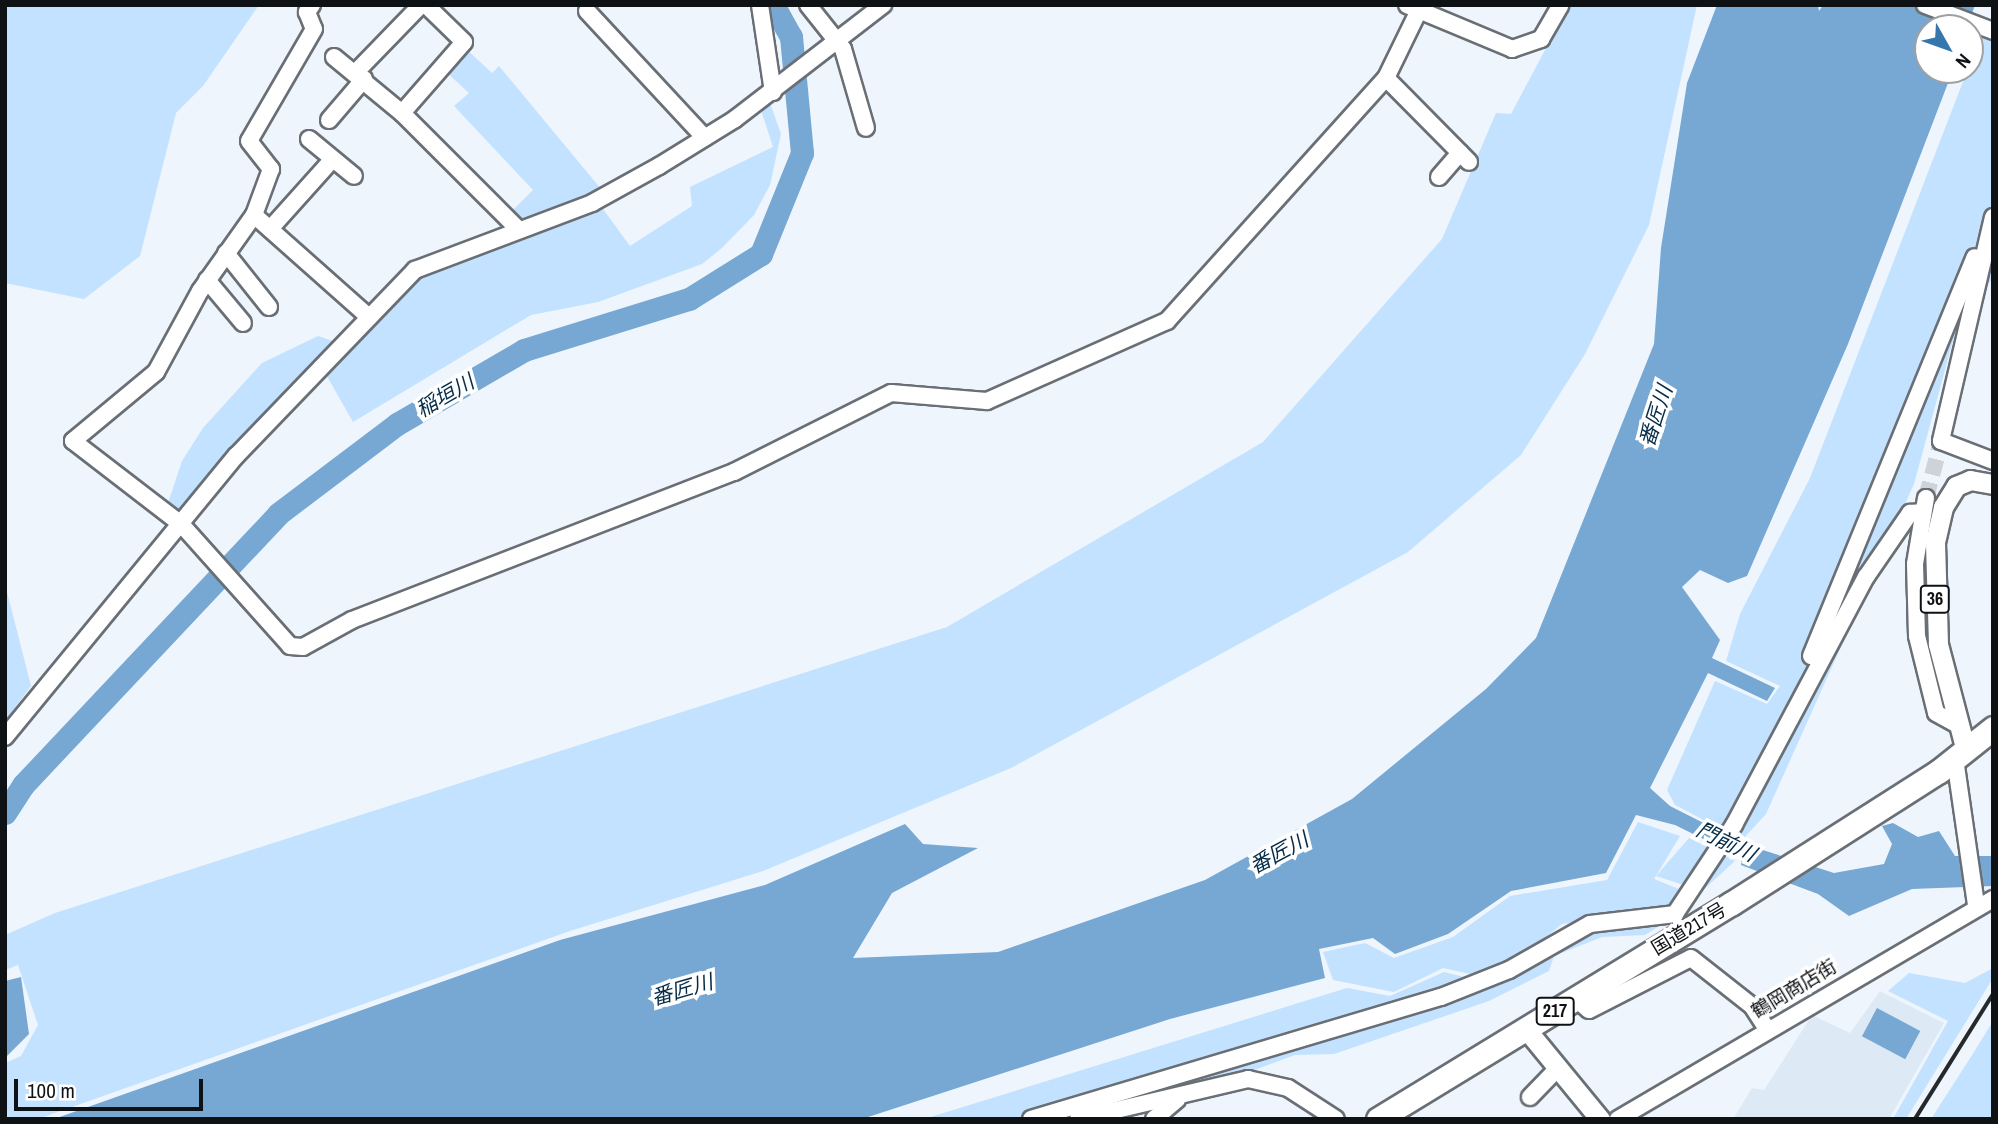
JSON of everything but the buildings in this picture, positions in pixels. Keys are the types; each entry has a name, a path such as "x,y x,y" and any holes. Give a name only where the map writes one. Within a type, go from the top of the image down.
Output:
{"highway":[{"name":"国道217号","path":"1378,1119 1732,903 1801,856 1921,782 1993,728"}],"main road":[{"name":"36","path":"1960,755 1959,726 1938,644 1935,542 1943,507 1956,486 1970,480 1993,484"},
{"path":"1526,1029 1600,1119"}],"street":[{"path":"312,5 307,12 314,29 249,141 271,169 254,215 207,280 156,372 73,441 182,525 241,587 290,646 303,647 352,620 734,472 891,393 987,401 1031,386 1167,321 1386,78 1413,8 1512,49 1541,39 1562,5"},
{"path":"329,120 360,76 423,5 464,42 402,113"},
{"path":"760,5 773,92"},
{"path":"808,5 838,41 866,128"},
{"path":"5,737 237,456 369,317 426,263 592,202 705,138 773,92 883,5"},
{"path":"1925,5 1993,31"},
{"path":"587,11 705,138"},
{"path":"334,57 402,113 519,230"},
{"path":"1386,78 1464,157 1439,177"},
{"path":"310,139 354,176"},
{"path":"270,229 332,160"},
{"path":"254,215 369,317"},
{"path":"1993,217 1940,445 1993,461"},
{"path":"226,253 269,307"},
{"path":"1795,702 1975,257"},
{"path":"207,280 243,323"},
{"path":"1031,1119 1441,997 1508,970 1590,924 1675,914 1734,825 1795,702 1866,577 1910,513 1925,505 1915,564 1917,636 1936,713 1959,726"},
{"path":"1960,755 1966,854 1974,899"},
{"name":"鶴岡商店街","path":"1618,1119 1974,899 1993,899"},
{"path":"1575,998 1589,1010 1691,958 1752,1006 1767,1029"},
{"path":"1530,1097 1558,1068"},
{"path":"1077,1119 1179,1098 1248,1079 1267,1081 1336,1119"},
{"path":"1154,1119 1179,1098"}],"shaded area":[{"path":"5,5 259,5 203,86 176,113 140,256 84,299 5,283"},
{"path":"1569,5 1697,5 1649,225 1585,354 1521,455 1408,552 1011,768 763,871 570,931 38,1119 5,1119 5,1063 21,1056 38,1025 18,965 5,970 5,935 55,913 947,627 1263,442 1442,239 1496,113 1511,114"},
{"path":"1984,36 1993,38 1993,278 1958,322 1914,484 1766,814 1742,840 1675,805 1667,790 1715,681 1767,704 1780,686 1726,661 1740,614 1810,478 1962,84 1984,84"},
{"path":"464,47 492,73 499,66 601,189 588,201 521,222 510,213 533,190 454,106 469,93 444,70"},
{"path":"770,103 781,134 770,185 754,215 702,264 598,302 531,315 353,422 324,371 405,287 431,268 600,205 630,246 692,206 690,187 773,147 761,110"},
{"path":"318,336 336,342 180,517 167,506 182,461 203,428 262,363"},
{"path":"5,584 31,686 5,721"},
{"path":"1638,822 1680,836 1654,879 1679,889 1670,909 1562,924 1510,966 1484,977 1443,968 1394,992 1333,980 1323,952 1365,943 1394,958 1453,937 1510,896 1607,880"},
{"path":"1689,838 1735,861 1702,891 1656,876"},
{"path":"1667,921 1645,935 1602,937 1554,956 1549,971 1489,1001 1334,1054 1295,1055 1120,1119 924,1119 1347,988 1390,996 1444,972 1476,980 1580,933"},
{"path":"1993,968 1993,978 1906,1119 1893,1119 1948,1021 1888,991 1909,973 1965,983"},
{"path":"1880,991 1944,1023 1889,1119 1733,1119 1752,1088 1764,1090 1812,1015 1850,1033"},
{"path":"1993,1021 1993,1119 1931,1119 1974,1052"}],"water":[{"path":"1717,5 1818,5 1819,11 1823,5 1975,5 1972,14 1914,14 1914,84 1948,84 1848,344 1747,576 1728,583 1700,570 1682,587 1720,640 1712,658 1775,688 1767,701 1708,673 1650,788 1670,806 1747,845 1834,873 1884,864 1892,844 1882,826 1893,823 1918,837 1939,831 1955,856 1993,856 1993,886 1912,889 1849,916 1818,894 1741,865 1742,858 1675,825 1636,815 1606,873 1511,891 1448,934 1395,954 1373,938 1319,949 1325,978 1170,1019 862,1119 54,1119 560,940 765,885 905,824 923,844 978,848 892,893 853,958 998,952 1205,880 1352,799 1486,689 1536,638 1654,344 1661,248 1687,83"},
{"path":"21,977 29,1034 5,1058 5,981"},
{"path":"1877,1008 1920,1031 1905,1059 1862,1036"}],"waterway":[{"name":"稲垣川","path":"5,813 23,785 278,514 397,424 524,350 689,299 761,254 802,153 791,37 773,5"}],"tunnel":[{"path":"1926,498 1939,449"}],"railway":[{"path":"1915,1119 1993,994"}],"water label":[{"name":"番匠川","path":"1656,416"},
{"name":"門前川","path":"1726,842"},
{"name":"番匠川","path":"1279,853"},
{"name":"番匠川","path":"682,990"}]}
